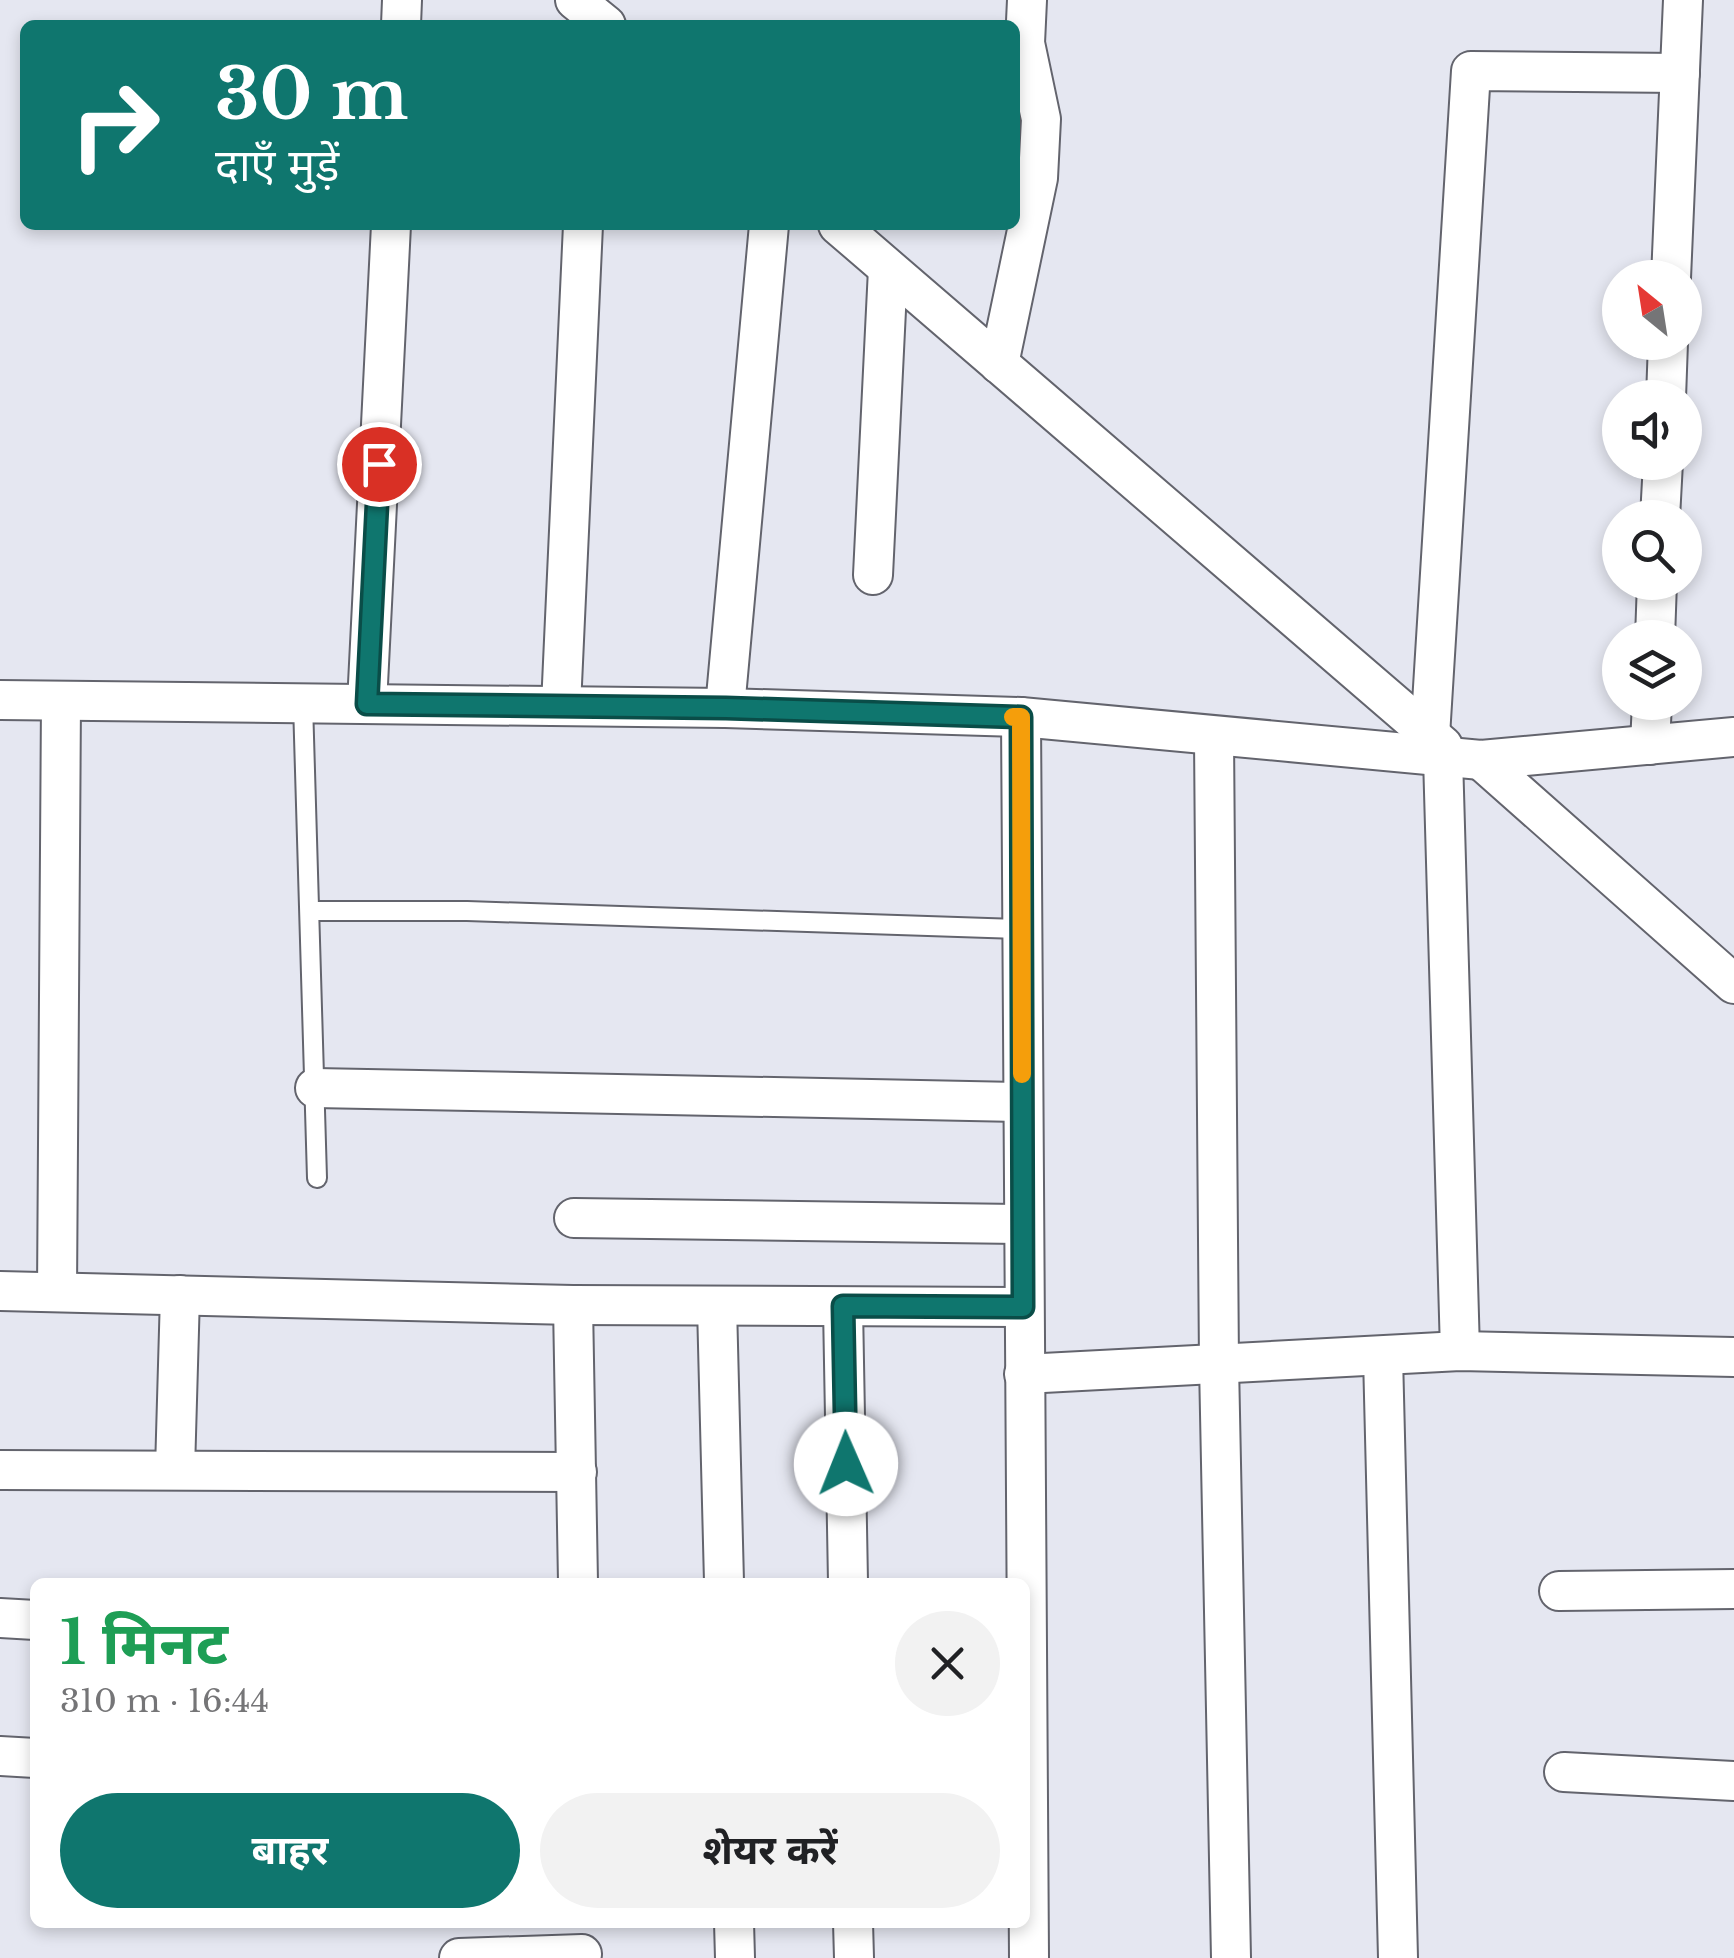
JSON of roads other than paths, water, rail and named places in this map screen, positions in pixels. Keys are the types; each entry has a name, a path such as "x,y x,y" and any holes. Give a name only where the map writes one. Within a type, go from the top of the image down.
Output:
{"street":[{"path":"999,364 1038,178 1041,119 1025,43 1026,0"},
{"path":"1672,260 1683,0"},
{"path":"1460,1352 1453,752 1471,71 1680,74"},
{"path":"367,704 391,230"},
{"path":"561,706 583,230"},
{"path":"726,708 770,230"},
{"path":"844,230 1453,752 1734,984"},
{"path":"872,575 888,269"},
{"path":"0,700 726,708 1021,717 1214,737 1453,752 1734,738"},
{"path":"57,1292 62,701"},
{"path":"1021,717 1026,1578"},
{"path":"1650,745 1651,720"},
{"path":"1214,737 1219,1364 1231,1958"},
{"path":"314,1088 1022,1102"},
{"path":"574,1218 1022,1224"},
{"path":"0,1290 573,1305 1023,1307"},
{"path":"175,1470 180,1295"},
{"path":"573,1305 578,1578"},
{"path":"717,1306 724,1578"},
{"path":"843,1306 848,1578"},
{"path":"1024,1374 1460,1352 1734,1357"},
{"path":"1383,1356 1398,1958"},
{"path":"0,1470 576,1472"},
{"path":"1559,1591 1734,1589"},
{"path":"0,1618 30,1620"},
{"path":"0,1756 30,1758"},
{"path":"1564,1772 1734,1781"},
{"path":"734,1928 735,1958"},
{"path":"853,1928 854,1958"},
{"path":"1029,1928 1029,1958"},
{"path":"459,1958 581,1945"}],"lane":[{"path":"302,703 317,1178"},
{"path":"310,911 467,910 1022,930"}]}
